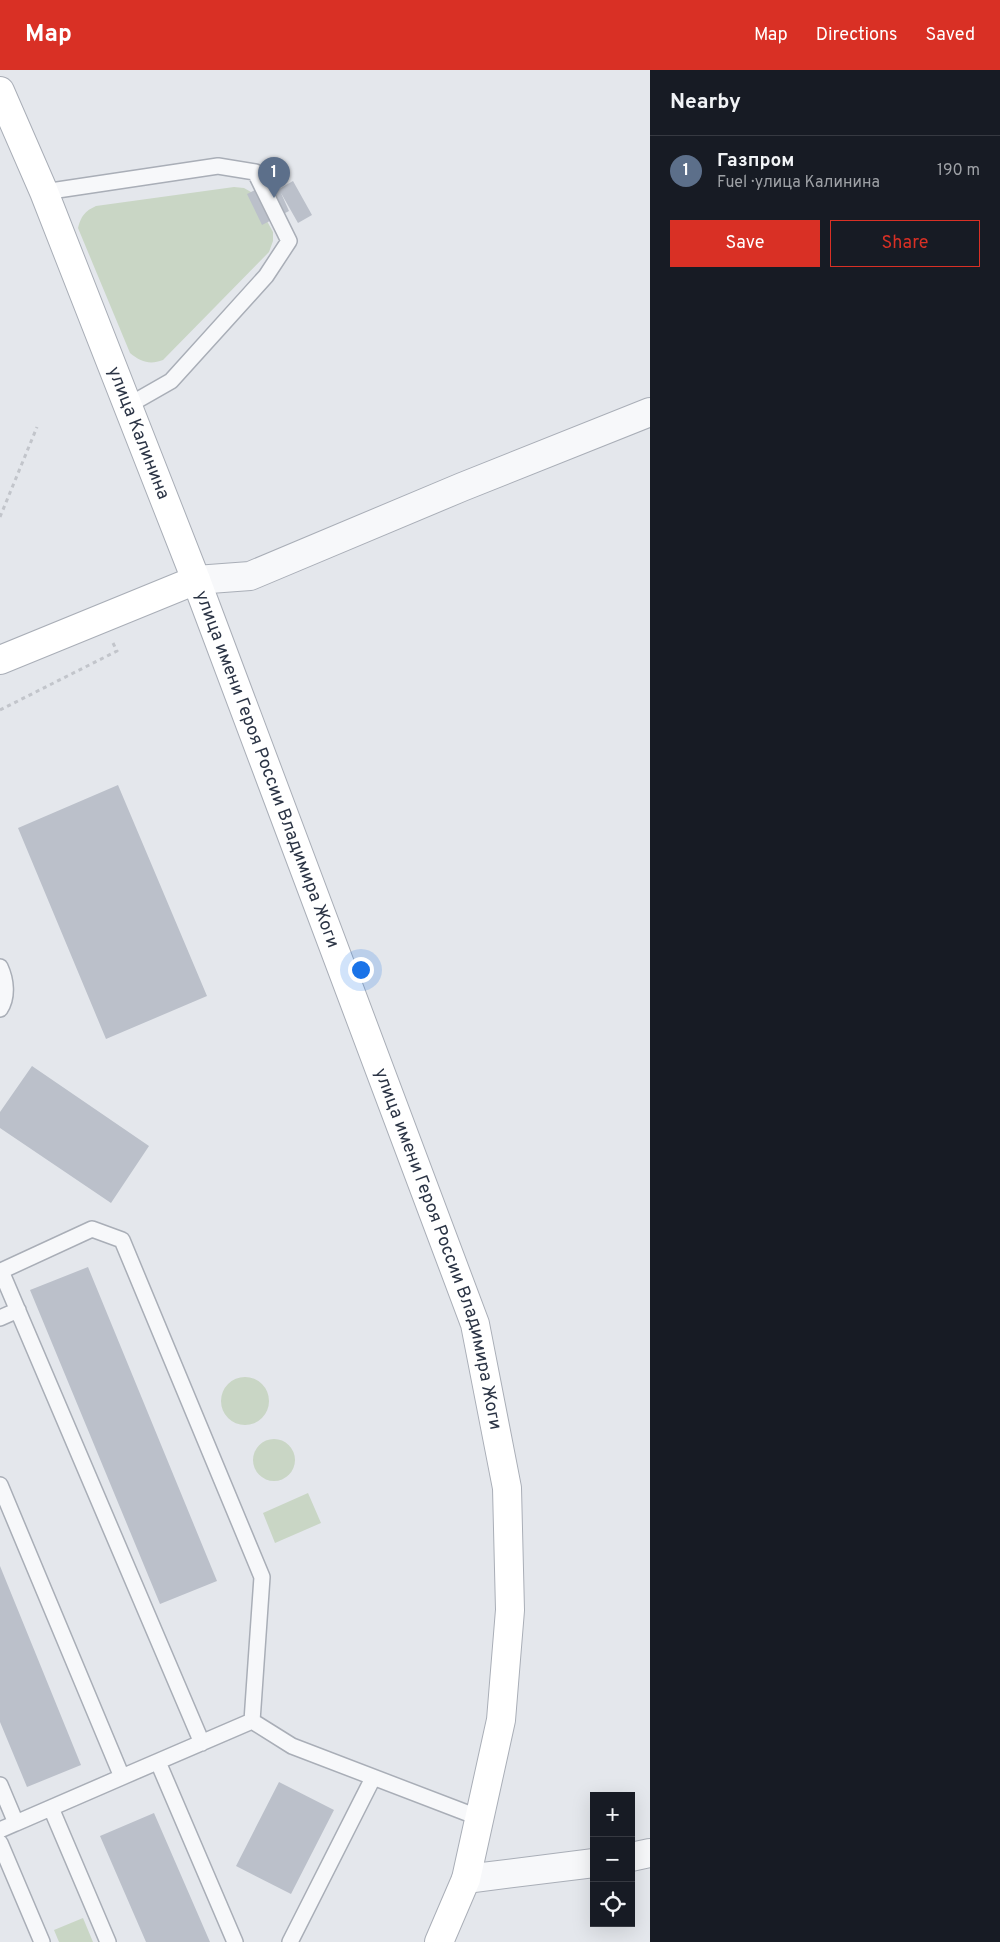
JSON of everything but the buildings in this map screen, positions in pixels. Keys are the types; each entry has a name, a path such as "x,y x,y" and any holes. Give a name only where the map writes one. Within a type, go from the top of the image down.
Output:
{"main road":[{"name":"улица Калинина","path":"0,91 44,192 196,580"},
{"path":"0,660 196,580"},
{"name":"улица имени Героя России Владимира Жоги","path":"196,580 475,1324 507,1488 510,1610 501,1720 466,1879 439,1942"}],"street":[{"path":"196,580 250,576 462,487 650,412"},
{"path":"635,1856 650,1853"},
{"path":"466,1879 590,1864"}],"lane":[{"path":"44,192 218,166 255,172 289,241 266,276 171,381 129,405"},
{"path":"0,967 4,975 6,1001 0,1009"},
{"path":"202,1743 1,1270 92,1229 122,1240 262,1577 252,1721"},
{"path":"0,1318 18,1310"},
{"path":"0,1485 122,1777"},
{"path":"252,1721 292,1746 480,1818"},
{"path":"0,1830 252,1721"},
{"path":"158,1762 235,1942"},
{"path":"290,1942 373,1778"},
{"path":"0,1786 16,1823"},
{"path":"51,1808 108,1942"},
{"path":"0,1843 42,1942"}],"path":[{"path":"0,518 38,427"},
{"path":"0,710 117,651 103,618"}],"green space":[{"path":"234,187 244,188 251,192 273,232 273,241 269,252 163,360 146,362 138,359 130,353 78,228 82,217 96,206"},
{"path":"240,1377 250,1377 262,1384 269,1396 269,1406 262,1418 250,1425 240,1425 232,1421 225,1414 221,1406 221,1396 225,1388 232,1381"},
{"path":"274,1439 289,1445 295,1460 289,1475 274,1481 259,1475 253,1460 259,1445"},
{"path":"308,1493 321,1523 275,1543 263,1513"},
{"path":"83,1918 93,1942 59,1942 54,1930"}],"place":[{"name":"Газпром","path":"274,198"}]}
